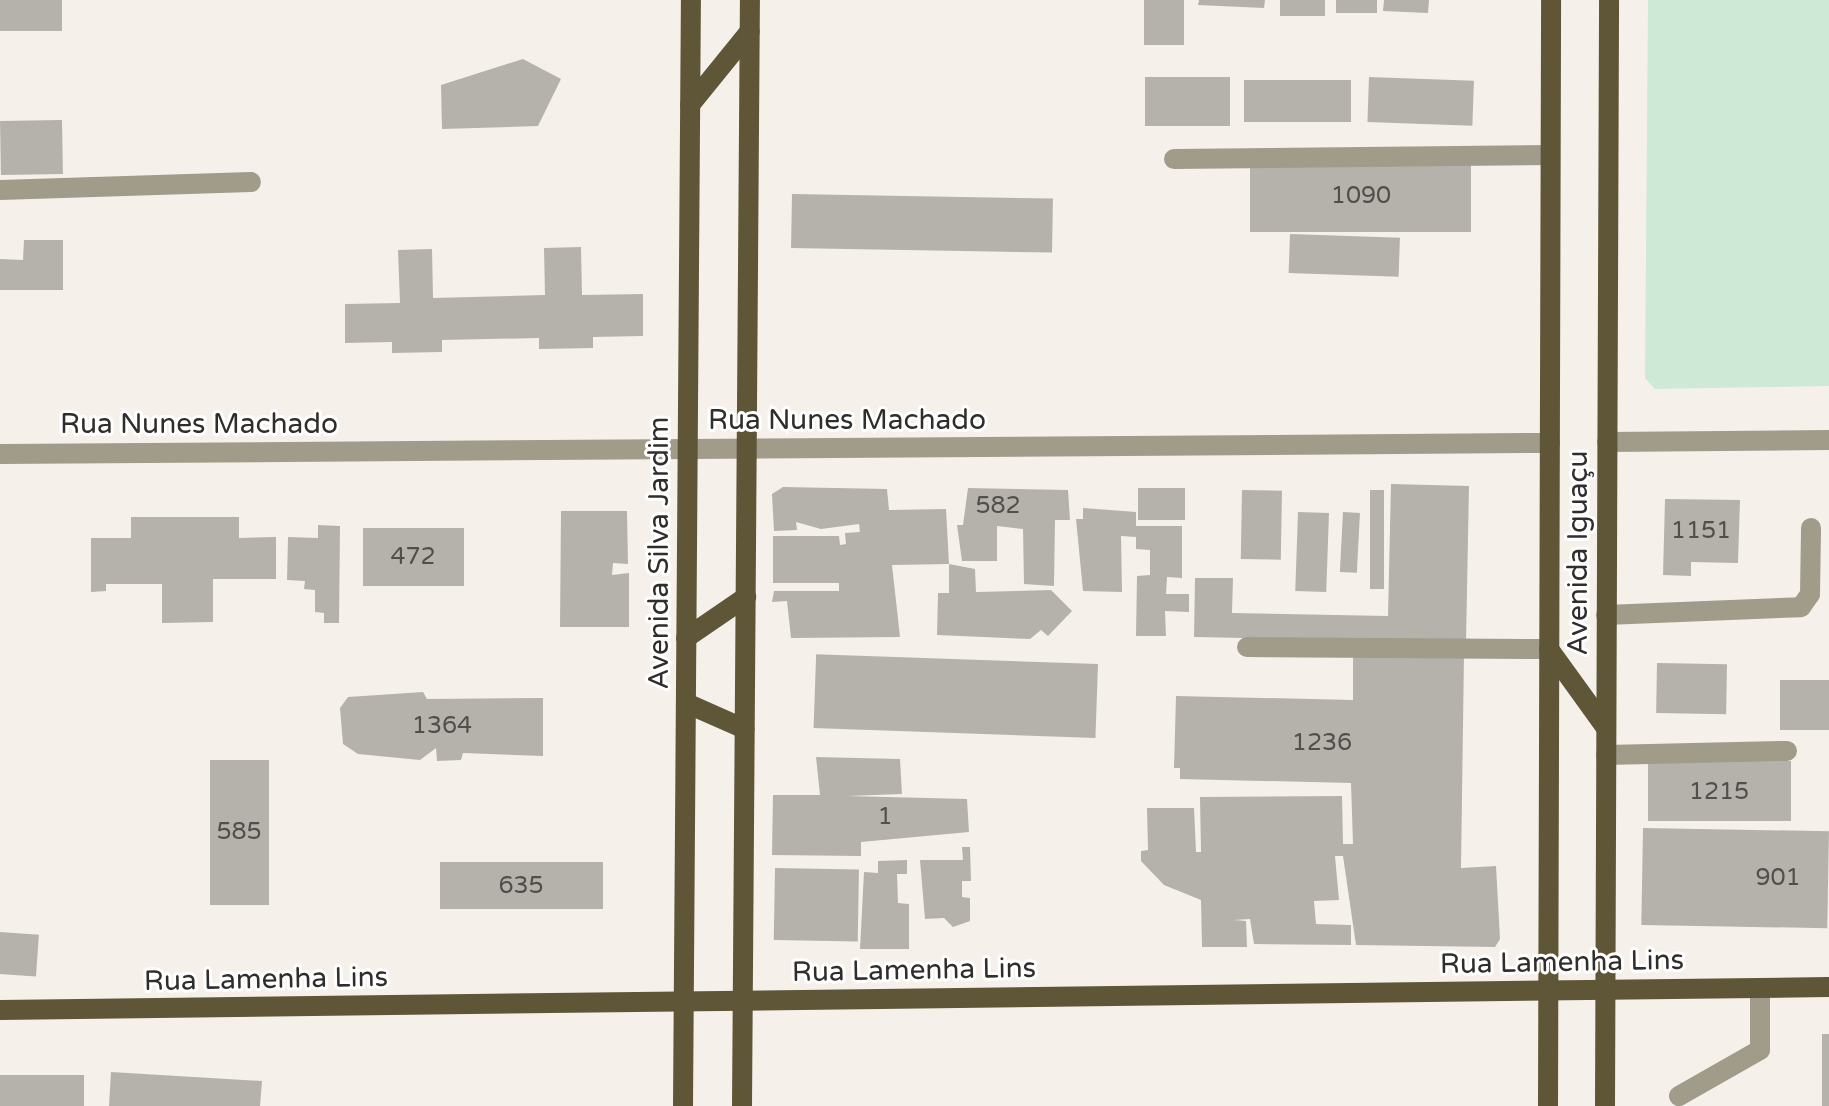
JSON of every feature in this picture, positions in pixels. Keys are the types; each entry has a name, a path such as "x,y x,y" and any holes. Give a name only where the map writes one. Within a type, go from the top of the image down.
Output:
{"main road":[{"name":"Avenida Silva Jardim","path":"683,1106 691,0"},
{"path":"742,1106 750,0"},
{"name":"Avenida Iguaçu","path":"1548,1106 1551,0"},
{"name":"Avenida Iguaçu","path":"1605,1106 1609,0"},
{"path":"690,105 750,31"},
{"path":"686,638 746,597"},
{"path":"1549,649 1606,728"},
{"path":"686,703 745,729"},
{"name":"Rua Lamenha Lins","path":"0,1010 1829,987"}],"street":[{"path":"1174,159 1550,155"},
{"path":"0,190 251,182"},
{"path":"1607,442 1829,440"},
{"name":"Rua Nunes Machado","path":"0,454 1550,443"},
{"path":"1606,615 1801,607 1810,594 1811,528"},
{"path":"1247,647 1549,649"},
{"path":"1606,755 1787,751"},
{"path":"1679,1096 1760,1050 1760,988"}],"green space":[{"path":"1648,0 1829,0 1829,386 1655,389 1645,378"}],"building":[{"path":"0,0 62,0 62,31 0,31"},
{"path":"1144,0 1184,0 1184,45 1144,45"},
{"path":"1199,0 1265,0 1264,8 1198,5"},
{"path":"1280,0 1325,0 1325,16 1280,16"},
{"path":"1336,0 1377,0 1377,13 1336,13"},
{"path":"1384,0 1429,0 1428,13 1383,11"},
{"path":"523,59 561,79 538,126 442,129 441,85"},
{"path":"1145,77 1230,77 1230,126 1145,126"},
{"path":"1369,77 1474,81 1472,126 1367,122"},
{"path":"1244,80 1351,80 1351,122 1244,122"},
{"path":"62,120 63,174 1,175 0,121"},
{"path":"1250,161 1471,161 1471,232 1250,232"},
{"path":"792,194 1053,199 1052,253 791,248"},
{"path":"1290,234 1400,238 1399,277 1289,273"},
{"path":"24,240 63,240 63,290 0,290 0,259 23,260"},
{"path":"581,247 582,295 643,294 643,336 593,337 593,348 539,349 539,338 442,340 442,352 392,353 392,342 345,343 345,304 400,303 398,250 432,249 433,298 545,295 544,248"},
{"path":"1391,484 1469,486 1466,642 1194,637 1195,578 1233,578 1232,613 1388,616"},
{"path":"783,487 887,489 889,510 946,509 949,564 892,565 900,637 791,638 787,601 772,602 774,591 839,591 839,583 773,583 773,536 839,536 840,545 846,544 845,533 860,532 859,524 821,529 796,522 797,530 774,531 772,494"},
{"path":"968,488 1068,490 1070,520 1055,520 1054,586 1024,584 1023,529 997,526 997,561 962,561 957,525 963,525"},
{"path":"1138,488 1185,488 1185,520 1138,520"},
{"path":"1242,490 1282,491 1281,560 1241,559"},
{"path":"1370,490 1384,490 1384,589 1370,589"},
{"path":"1665,499 1740,500 1738,563 1691,562 1691,576 1663,575"},
{"path":"1083,508 1136,512 1136,526 1182,526 1182,578 1167,577 1166,594 1189,594 1189,612 1165,611 1166,636 1136,636 1137,576 1150,575 1150,550 1136,549 1136,537 1121,536 1122,592 1083,591 1076,519 1083,519"},
{"path":"561,511 627,511 628,564 613,563 612,575 629,573 629,627 560,627"},
{"path":"1298,512 1329,513 1326,592 1295,591"},
{"path":"1343,512 1360,513 1357,573 1340,572"},
{"path":"131,517 239,517 239,538 276,537 276,579 213,579 213,622 162,623 162,584 106,584 106,591 91,592 91,538 131,538"},
{"path":"318,525 340,526 339,623 324,623 324,613 315,612 315,590 304,589 305,581 287,580 288,537 318,538"},
{"path":"363,528 464,528 464,586 363,586"},
{"path":"949,564 975,569 976,592 1051,590 1072,611 1048,636 1041,630 1030,639 937,635 938,593 949,593"},
{"path":"1353,652 1464,654 1461,868 1496,866 1500,939 1495,947 1356,945 1343,856 1335,856 1339,900 1314,901 1316,924 1351,925 1351,945 1254,944 1250,919 1234,920 1246,921 1247,947 1202,947 1201,900 1164,885 1141,861 1141,851 1148,850 1147,808 1194,808 1196,852 1201,852 1200,797 1342,796 1343,844 1353,844 1351,783 1180,779 1180,768 1174,768 1176,696 1353,700"},
{"path":"816,654 1098,664 1095,738 814,728"},
{"path":"1657,663 1727,664 1726,714 1656,713"},
{"path":"1780,680 1829,680 1829,730 1780,730"},
{"path":"423,692 427,699 543,698 543,756 463,753 461,760 437,761 436,748 420,760 358,754 343,744 340,708 348,697"},
{"path":"816,757 900,759 902,794 847,796 967,799 969,832 861,842 861,856 772,855 773,795 820,795"},
{"path":"210,760 269,760 269,905 210,905"},
{"path":"1648,761 1791,761 1791,821 1648,821"},
{"path":"1643,828 1829,831 1827,928 1641,925"},
{"path":"962,847 970,847 971,881 962,881 962,897 970,898 970,921 953,927 944,918 925,919 920,860 963,860"},
{"path":"907,860 907,874 897,874 898,903 909,904 909,949 860,949 864,872 878,873 878,861"},
{"path":"440,862 603,862 603,909 440,909"},
{"path":"775,868 859,869 858,941 774,940"},
{"path":"0,932 39,935 36,977 0,974"},
{"path":"1822,1034 1829,1034 1829,1106 1822,1106"},
{"path":"111,1072 262,1081 260,1106 109,1106"},
{"path":"0,1075 84,1075 84,1106 0,1106"}]}
